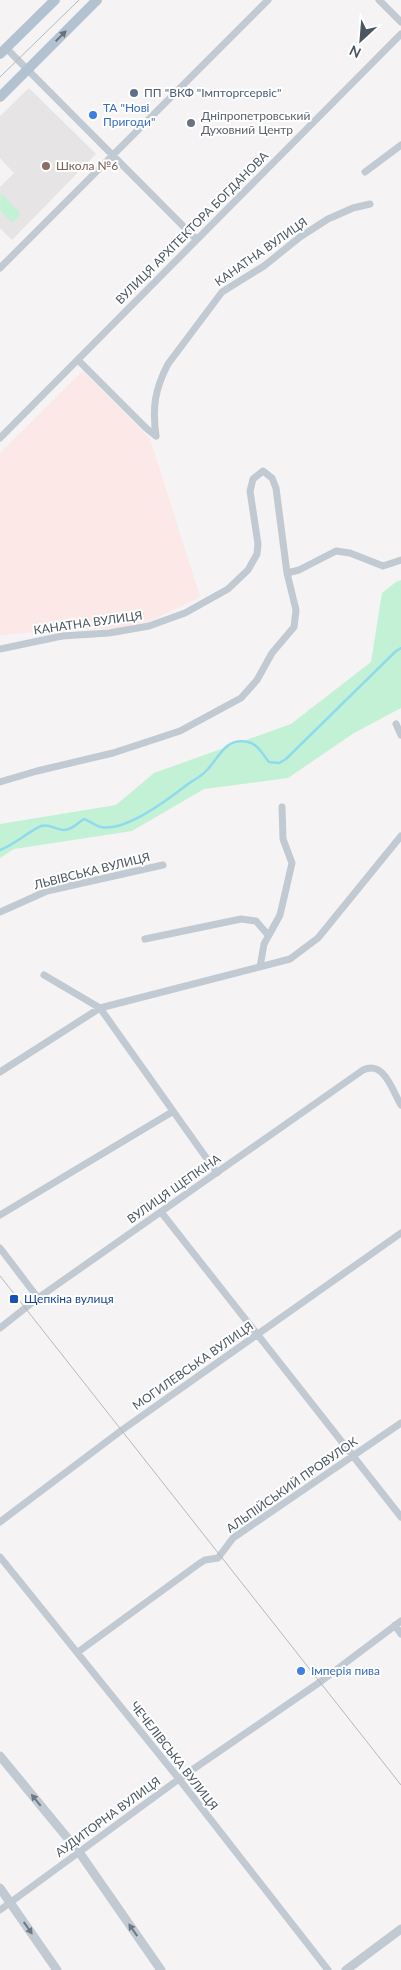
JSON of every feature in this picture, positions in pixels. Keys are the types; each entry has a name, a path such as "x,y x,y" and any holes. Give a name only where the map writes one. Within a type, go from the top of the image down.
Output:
{"main road":[{"path":"3,51 54,0"},
{"path":"0,97 97,0"}],"street":[{"path":"0,268 268,0"},
{"path":"380,0 401,22"},
{"name":"ВУЛИЦЯ АРХІТЕКТОРА БОГДАНОВА","path":"0,438 401,34"},
{"path":"3,51 27,70 196,239"},
{"path":"365,172 401,145"},
{"name":"КАНАТНА ВУЛИЦЯ","path":"78,360 156,436 153,404 162,375 168,364 222,292 264,266 300,237 328,219 353,208 370,204"},
{"name":"КАНАТНА ВУЛИЦЯ","path":"0,648 62,636 109,633 149,626 185,612 228,589 248,570 257,554 258,544 250,491 253,479 263,471 272,478 276,488 287,573"},
{"path":"0,782 113,753 180,731 241,698 257,680 272,653 294,627 296,610 287,573 298,570 336,551 350,553 382,566 401,560"},
{"path":"396,724 401,735"},
{"path":"260,967 264,944 280,915 292,862 283,839 282,807"},
{"path":"0,1072 100,1008 290,959 318,938 401,836"},
{"name":"ЛЬВІВСЬКА ВУЛИЦЯ","path":"0,912 47,891 163,865"},
{"path":"145,939 241,919 256,921 268,935"},
{"path":"44,975 100,1008 217,1173"},
{"name":"ВУЛИЦЯ ЩЕПКІНА","path":"0,1328 38,1298 363,1070 370,1067 377,1068 382,1072 401,1105"},
{"path":"0,1215 172,1112"},
{"path":"161,1212 401,1517"},
{"name":"МОГИЛЕВСЬКА ВУЛИЦЯ","path":"0,1522 122,1430 401,1233"},
{"path":"0,1248 38,1298"},
{"name":"АЛЬПІЙСЬКИЙ ПРОВУЛОК","path":"78,1652 200,1563 221,1556 233,1538 401,1423"},
{"name":"ЧЕЧЕЛІВСЬКА ВУЛИЦЯ","path":"0,1557 179,1779 328,1970"},
{"path":"398,1623 401,1634"},
{"name":"АУДИТОРНА ВУЛИЦЯ","path":"0,1910 179,1779 320,1682 398,1623"},
{"path":"0,1756 79,1852 161,1970"},
{"path":"0,1888 57,1970"},
{"path":"346,1970 401,1929"}],"shaded area":[{"name":"Школа №6","path":"29,88 96,154 12,240 0,228 0,187 14,173 0,158 0,116"},
{"path":"83,371 150,439 200,597 150,621 116,629 71,629 0,635 0,453"}],"green space":[{"path":"1,193 21,214 12,223 0,210"},
{"path":"401,580 401,708 354,733 288,778 204,789 132,831 14,849 0,858 0,824 116,805 154,773 291,724 371,662 382,593"}],"waterway":[{"path":"0,850 44,825 67,830 84,819 101,827 111,827 135,819 147,813 203,774 228,745 240,741 252,743 269,762 279,763 286,759 401,648"}],"tram line":[{"path":"0,77 79,0"},
{"path":"0,1276 401,1785"}],"place":[{"name":"ПП \"ВКФ \"Імпторгсервіс\"","path":"134,93"},
{"name":"ТА \"Нові Пригоди\"","path":"93,115"},
{"name":"Дніпропетровський Духовний Центр","path":"191,123"},
{"name":"Школа №6","path":"46,166"},
{"name":"Щепкіна вулиця","path":"14,1299"},
{"name":"Імперія пива","path":"301,1671"}]}
